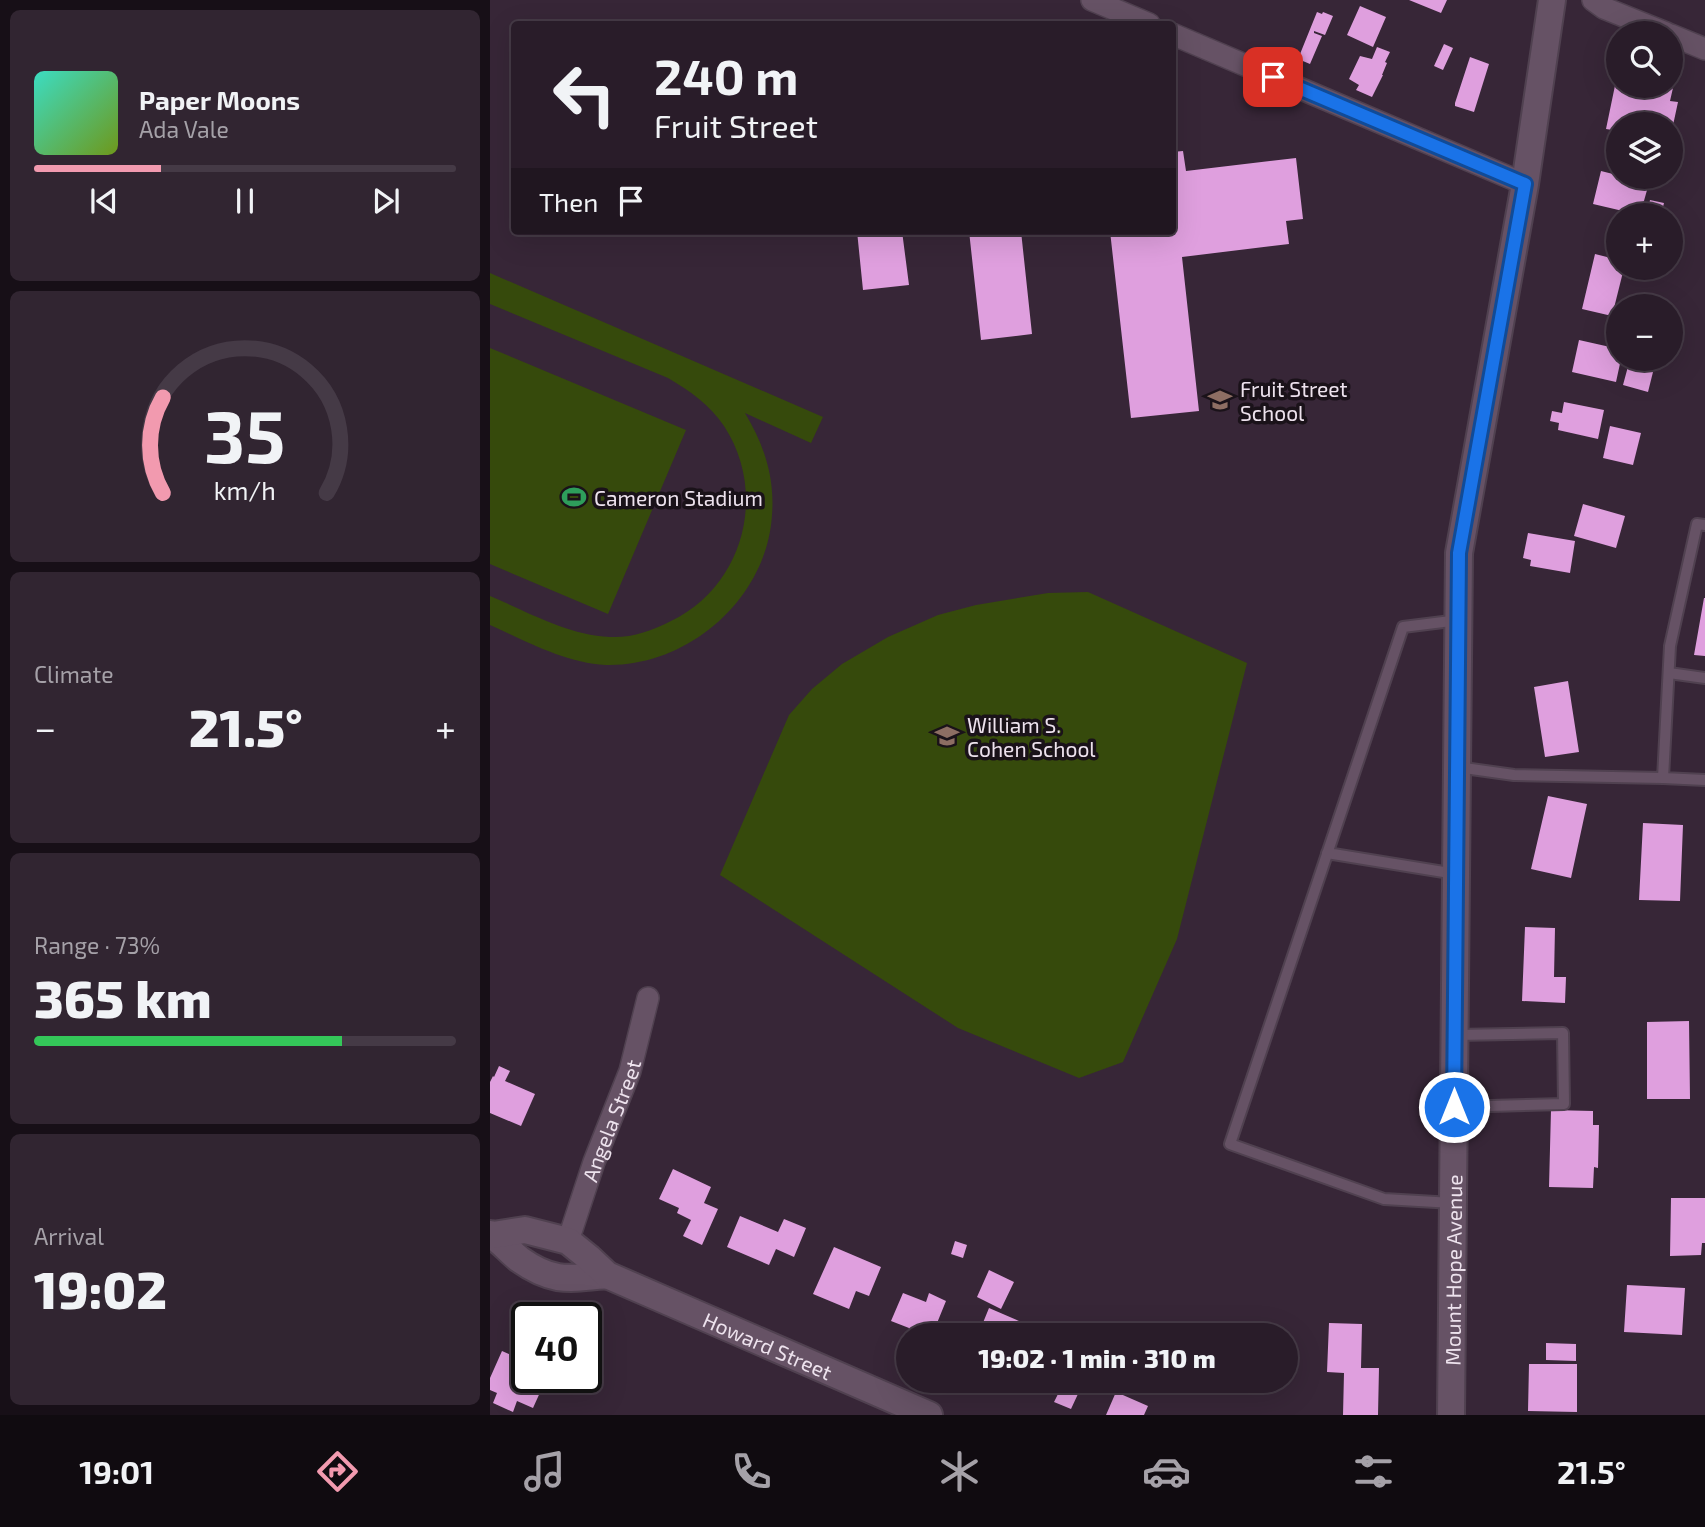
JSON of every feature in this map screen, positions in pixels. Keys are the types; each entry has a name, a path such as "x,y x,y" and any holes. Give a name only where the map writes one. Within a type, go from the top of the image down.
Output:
{"street":[{"path":"1092,0 1142,21"},
{"name":"Mount Hope Avenue","path":"1451,1415 1459,553 1525,184 1552,0"},
{"path":"1592,0 1604,8 1636,21"},
{"path":"1176,36 1525,184"},
{"path":"1683,40 1705,49"},
{"name":"Angela Street","path":"568,1241 594,1162 630,1072 648,998"},
{"name":"Howard Street","path":"491,1235 525,1230 568,1241 607,1275 929,1415"},
{"name":"Howard Street","path":"491,1235 545,1275 570,1279 607,1275"}],"lane":[{"path":"1663,778 1670,646 1697,524 1705,525"},
{"path":"1454,1203 1384,1199 1230,1144 1403,627 1459,620"},
{"path":"1669,673 1705,678"},
{"path":"1457,767 1514,775 1705,779"},
{"path":"1327,853 1456,874"},
{"path":"1454,1107 1564,1104 1563,1033 1455,1035"}],"green space":[{"path":"490,273 823,417 811,443 745,413 763,449 770,474 772,515 767,545 756,574 739,599 718,622 694,640 666,654 637,663 606,665 561,656 490,625 490,596 548,622 594,635 626,636 664,625 696,605 716,585 731,562 741,536 746,508 745,480 737,452 724,426 706,405 668,378 490,304"},
{"name":"Cameron Stadium","path":"490,348 686,430 608,614 490,564"},
{"path":"1088,592 1247,663 1177,939 1123,1062 1079,1078 958,1028 720,875 789,715 812,689 842,664 888,637 938,615 976,605 1048,593"}],"building":[{"path":"1409,0 1447,0 1441,13"},
{"path":"1360,6 1386,17 1373,47 1347,35"},
{"path":"1317,12 1333,16 1325,35 1314,31 1322,36 1310,64 1298,59"},
{"path":"1444,44 1453,48 1443,70 1434,66"},
{"path":"1377,47 1390,52 1372,97 1356,90 1359,85 1349,79 1360,56 1372,59"},
{"path":"1470,57 1489,64 1474,112 1455,106"},
{"path":"1612,98 1671,98 1670,101 1678,102 1676,112 1610,112"},
{"path":"1183,151 1186,171 1296,158 1303,219 1286,221 1289,244 1182,257 1199,411 1131,418 1110,235 1176,235 1176,152"},
{"path":"1601,171 1606,172 1606,189 1647,189 1643,203 1606,203 1606,207 1593,204"},
{"path":"857,235 903,235 909,285 863,290"},
{"path":"969,235 1021,235 1032,334 981,340"},
{"path":"1595,254 1606,257 1606,280 1621,280 1618,294 1606,294 1606,315 1582,309"},
{"path":"1579,340 1606,346 1606,371 1618,371 1616,382 1572,372"},
{"path":"1627,371 1653,372 1648,392 1623,385"},
{"path":"1564,402 1604,410 1598,439 1558,430 1559,423 1550,421 1552,411 1562,413"},
{"path":"1610,426 1641,433 1633,465 1603,458"},
{"path":"1583,504 1625,516 1616,548 1574,536"},
{"path":"1528,533 1575,541 1570,573 1530,566 1531,560 1523,558"},
{"path":"1705,598 1705,656 1694,655"},
{"path":"1568,681 1579,752 1545,757 1534,687"},
{"path":"1548,796 1587,804 1571,878 1531,869"},
{"path":"1643,823 1683,825 1680,901 1639,900"},
{"path":"1525,927 1555,928 1554,977 1566,977 1565,1003 1522,1001"},
{"path":"1689,1021 1690,1099 1647,1099 1647,1022"},
{"path":"499,1066 510,1071 505,1081 535,1094 521,1126 490,1113 490,1082"},
{"path":"1551,1110 1593,1111 1593,1125 1599,1125 1598,1168 1594,1167 1593,1188 1549,1187"},
{"path":"673,1169 711,1187 704,1203 718,1209 702,1245 683,1236 691,1220 677,1213 679,1208 659,1199"},
{"path":"1671,1198 1705,1198 1705,1243 1702,1243 1701,1255 1670,1256"},
{"path":"740,1216 778,1232 784,1219 806,1228 794,1257 776,1249 769,1265 727,1247"},
{"path":"955,1241 967,1245 963,1258 951,1254"},
{"path":"834,1247 881,1267 869,1296 856,1291 849,1309 813,1294"},
{"path":"989,1270 1014,1282 1001,1309 977,1297"},
{"path":"1627,1285 1685,1288 1682,1335 1624,1332"},
{"path":"903,1293 926,1302 929,1293 946,1301 937,1323 891,1321"},
{"path":"989,1308 1019,1321 1018,1323 983,1323"},
{"path":"1329,1323 1362,1324 1361,1368 1379,1368 1378,1415 1343,1415 1344,1373 1327,1372"},
{"path":"1546,1343 1576,1344 1576,1361 1546,1360"},
{"path":"502,1351 511,1355 511,1393 540,1393 533,1408 517,1401 513,1412 493,1403 497,1393 490,1390 490,1378"},
{"path":"1529,1364 1577,1364 1577,1412 1528,1411"},
{"path":"1058,1393 1078,1393 1071,1409 1054,1402"},
{"path":"1116,1393 1148,1406 1144,1415 1106,1415"}],"place":[{"name":"Fruit Street School","path":"1220,400"},
{"name":"Cameron Stadium","path":"574,497"},
{"name":"William S. Cohen School","path":"947,736"}],"route":[{"path":"1273,77 1525,184 1459,553 1454,1107"}]}
